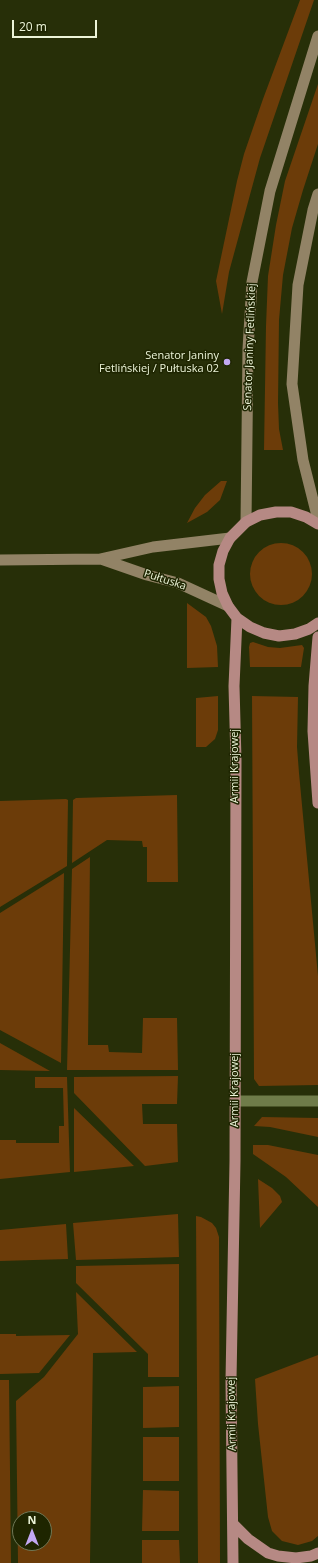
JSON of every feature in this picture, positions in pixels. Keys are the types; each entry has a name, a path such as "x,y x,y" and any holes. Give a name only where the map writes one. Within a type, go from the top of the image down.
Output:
{"main road":[{"name":"Senator Janiny Fetlińskiej","path":"246,522 248,349 252,282 270,191 318,36"},
{"path":"318,194 313,210 298,285 292,384 303,460 318,520"},
{"path":"318,524 306,517 291,512 276,512 260,515 246,522 230,538 223,551 219,565 219,579 222,593 228,606 237,618 250,627 264,633 279,636 295,634 309,629 318,623"},
{"name":"Pułtuska","path":"0,560 100,559 153,547 230,538"},
{"name":"Pułtuska","path":"100,559 147,575 178,583 228,606"},
{"name":"Armii Krajowej","path":"233,1563 234,1525 231,1380 235,1161 236,760 234,686 237,618"},
{"path":"318,637 314,686 313,731 318,803"},
{"path":"234,1525 248,1539 268,1553 296,1558 311,1556 318,1553"}],"street":[{"path":"235,1101 318,1101"}],"shaded area":[{"path":"300,0 314,0 260,158 229,272 222,314 216,281 237,181 244,154 263,99"},
{"path":"318,84 318,144 292,228 283,275 279,320 278,403 279,429 283,450 264,450 268,276 285,181"},
{"path":"221,481 227,481 220,500 207,512 187,523 195,508 205,495"},
{"path":"281,543 298,548 303,552 307,557 312,574 307,591 303,596 298,600 281,605 264,600 259,596 255,591 250,574 255,557 259,552 264,548"},
{"path":"187,603 206,617 211,626 217,646 218,667 187,668"},
{"path":"253,642 268,647 280,648 302,645 304,648 301,667 250,667 249,647 250,643"},
{"path":"218,696 218,730 215,739 206,747 196,747 196,698"},
{"path":"252,696 298,697 297,747 318,976 318,1085 259,1086 254,1079"},
{"path":"177,795 178,882 147,882 147,847 143,847 142,841 107,840 72,863 73,800 76,798"},
{"path":"68,800 67,866 0,907 0,801"},
{"path":"90,857 88,1045 108,1045 109,1052 142,1053 143,1018 177,1018 178,1070 67,1070 72,869"},
{"path":"64,873 61,1063 0,1030 0,913"},
{"path":"0,1043 50,1071 0,1070"},
{"path":"178,1076 177,1104 142,1104 143,1124 177,1124 178,1162 145,1166 74,1093 74,1077"},
{"path":"35,1077 67,1077 70,1172 0,1179 0,1140 16,1140 16,1143 59,1143 59,1126 64,1126 63,1088 35,1088"},
{"path":"74,1108 134,1166 74,1172"},
{"path":"262,1117 318,1118 318,1137 270,1127 254,1126"},
{"path":"253,1145 268,1145 318,1155 318,1207 286,1177 253,1154"},
{"path":"258,1179 272,1188 280,1196 282,1202 260,1228"},
{"path":"178,1214 179,1257 76,1260 73,1223"},
{"path":"196,1216 212,1223 216,1228 219,1237 220,1563 198,1563"},
{"path":"66,1224 68,1259 0,1261 0,1230"},
{"path":"179,1264 179,1377 148,1377 148,1354 76,1283 76,1266"},
{"path":"76,1292 137,1352 93,1353 90,1563 18,1563 18,1551 52,1551 52,1511 17,1511 16,1401 44,1377 78,1334"},
{"path":"0,1334 16,1334 16,1336 70,1335 39,1373 0,1374"},
{"path":"318,1355 318,1536 312,1541 298,1545 282,1541 272,1531 268,1517 258,1424 255,1379"},
{"path":"0,1380 9,1380 11,1563 0,1563"},
{"path":"179,1386 179,1427 143,1428 143,1387"},
{"path":"143,1437 179,1437 179,1481 143,1481"},
{"path":"143,1490 179,1491 179,1531 142,1531"},
{"path":"142,1540 179,1540 180,1563 142,1563"}],"place":[{"name":"Senator Janiny Fetlińskiej / Pułtuska 02","path":"227,362"}]}
